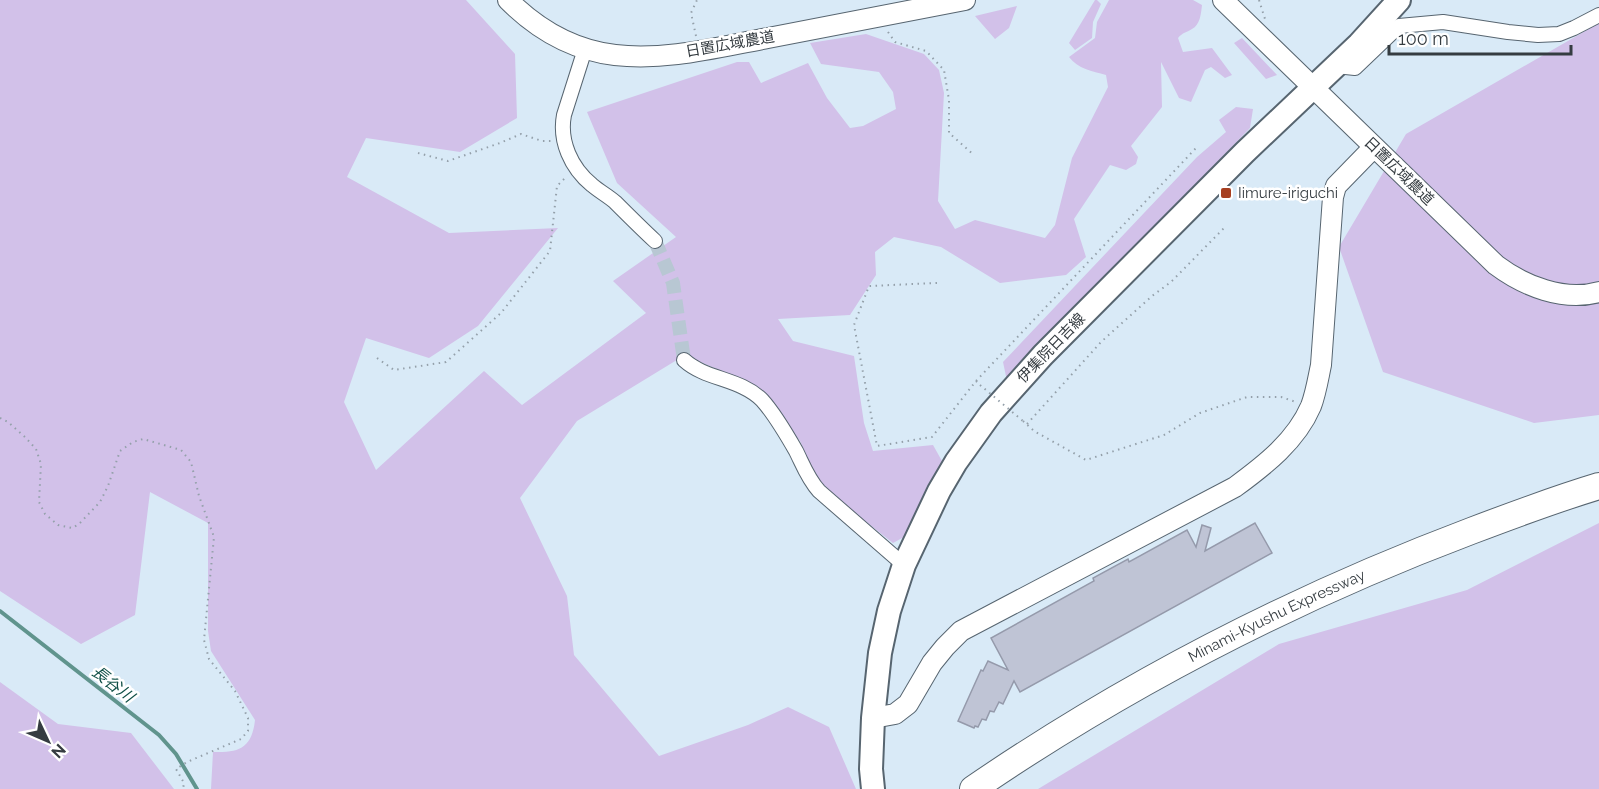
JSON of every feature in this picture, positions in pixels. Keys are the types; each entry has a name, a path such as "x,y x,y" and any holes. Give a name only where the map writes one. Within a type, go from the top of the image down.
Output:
{"highway":[{"name":"Minami-Kyushu Expressway","path":"974,789 1079,721 1252,626 1331,588 1419,550 1599,486"}],"main road":[{"name":"伊集院日吉線","path":"873,789 871,769 873,718 880,652 889,611 904,565 939,491 956,462 991,413 1043,355 1245,152 1359,44 1399,0"}],"street":[{"name":"日置広域農道","path":"508,0 532,23 555,37 585,49 613,55 649,57 699,51 965,0"},
{"name":"日置広域農道","path":"1223,0 1496,265 1511,276 1548,291 1567,295 1599,292"},
{"path":"1336,66 1354,68 1399,26 1443,22 1508,32 1559,34 1599,15"},
{"path":"585,49 564,115 563,140 576,168 655,241"},
{"path":"873,718 895,714 908,704 932,663 961,631 1235,487 1271,460 1297,430 1310,407 1316,390 1333,197 1336,186 1374,147"},
{"path":"684,360 693,368 741,385 762,401 796,452 812,483 904,565"}],"path":[{"path":"697,0 691,12 699,51"},
{"path":"877,17 895,42 926,51 944,70 949,100 949,133 974,155"},
{"path":"418,153 448,161 521,134 542,141 563,140"},
{"path":"937,283 869,286 854,325 877,446 932,437 976,381 1196,148"},
{"path":"377,358 394,370 446,362 501,313 550,251 557,186 576,168"},
{"path":"1027,424 1101,342 1171,282 1225,227"},
{"path":"976,381 1034,431 1086,460 1164,435 1200,413 1246,397 1281,397 1310,407"},
{"path":"0,418 8,422 36,449 41,464 39,502 45,514 58,525 72,528 79,524 100,502 120,451 133,442 143,439 181,450 191,462 199,496 214,537 204,640 209,658 235,692 248,718 249,731 241,739 176,769 184,783 183,789"}],"shaded area":[{"path":"0,0 466,0 515,54 517,118 460,152 366,138 347,177 449,233 558,228 478,326 429,358 366,338 344,402 376,470 484,371 522,405 646,313 613,281 676,237 617,183 587,112 737,62 749,62 761,83 808,63 827,98 850,128 863,126 896,109 893,92 879,72 821,64 810,43 866,34 924,54 939,70 944,93 938,201 955,229 975,220 1045,238 1055,225 1072,158 1108,87 1106,75 1081,67 1069,57 1095,38 1097,22 1109,0 1193,0 1202,5 1197,25 1178,38 1183,52 1212,48 1232,75 1225,78 1211,67 1205,70 1191,102 1179,98 1161,62 1162,107 1131,146 1138,157 1136,164 1126,170 1110,165 1074,219 1086,257 1066,275 1000,283 941,247 894,237 875,252 876,275 850,315 778,319 793,341 854,356 864,423 873,451 933,445 942,461 904,537 893,543 819,485 800,441 752,385 685,355 577,421 520,498 567,596 574,655 659,756 748,725 788,707 829,727 856,789 211,789 213,752 237,750 243,747 251,737 255,720 211,651 208,631 208,523 150,492 135,615 81,644 0,591"},
{"path":"1095,0 1101,4 1093,22 1092,38 1075,50 1069,43"},
{"path":"1017,6 1009,28 995,39 975,16"},
{"path":"1599,18 1599,415 1534,423 1383,372 1339,247 1406,134 1594,26"},
{"path":"1242,38 1277,75 1266,79 1234,43"},
{"path":"1236,107 1253,109 1250,128 1007,381 1003,362 1197,157 1226,132 1219,120"},
{"path":"1599,523 1599,789 1038,789 1279,644 1467,590"},
{"path":"0,682 58,724 131,733 174,789 0,789"}],"building":[{"path":"1255,523 1272,553 1020,692 1014,681 1003,704 999,702 994,712 990,711 986,720 982,719 978,727 974,728 958,721 981,670 983,671 988,661 1008,670 991,638 1094,581 1093,578 1128,559 1129,562 1187,530 1196,547 1202,525 1211,528 1205,551"}],"waterway":[{"name":"長谷川","path":"0,611 159,735 176,754 197,789"}],"tunnel":[{"path":"655,241 673,283 684,360"}],"place":[{"name":"Iimure-iriguchi","path":"1226,193"}]}
